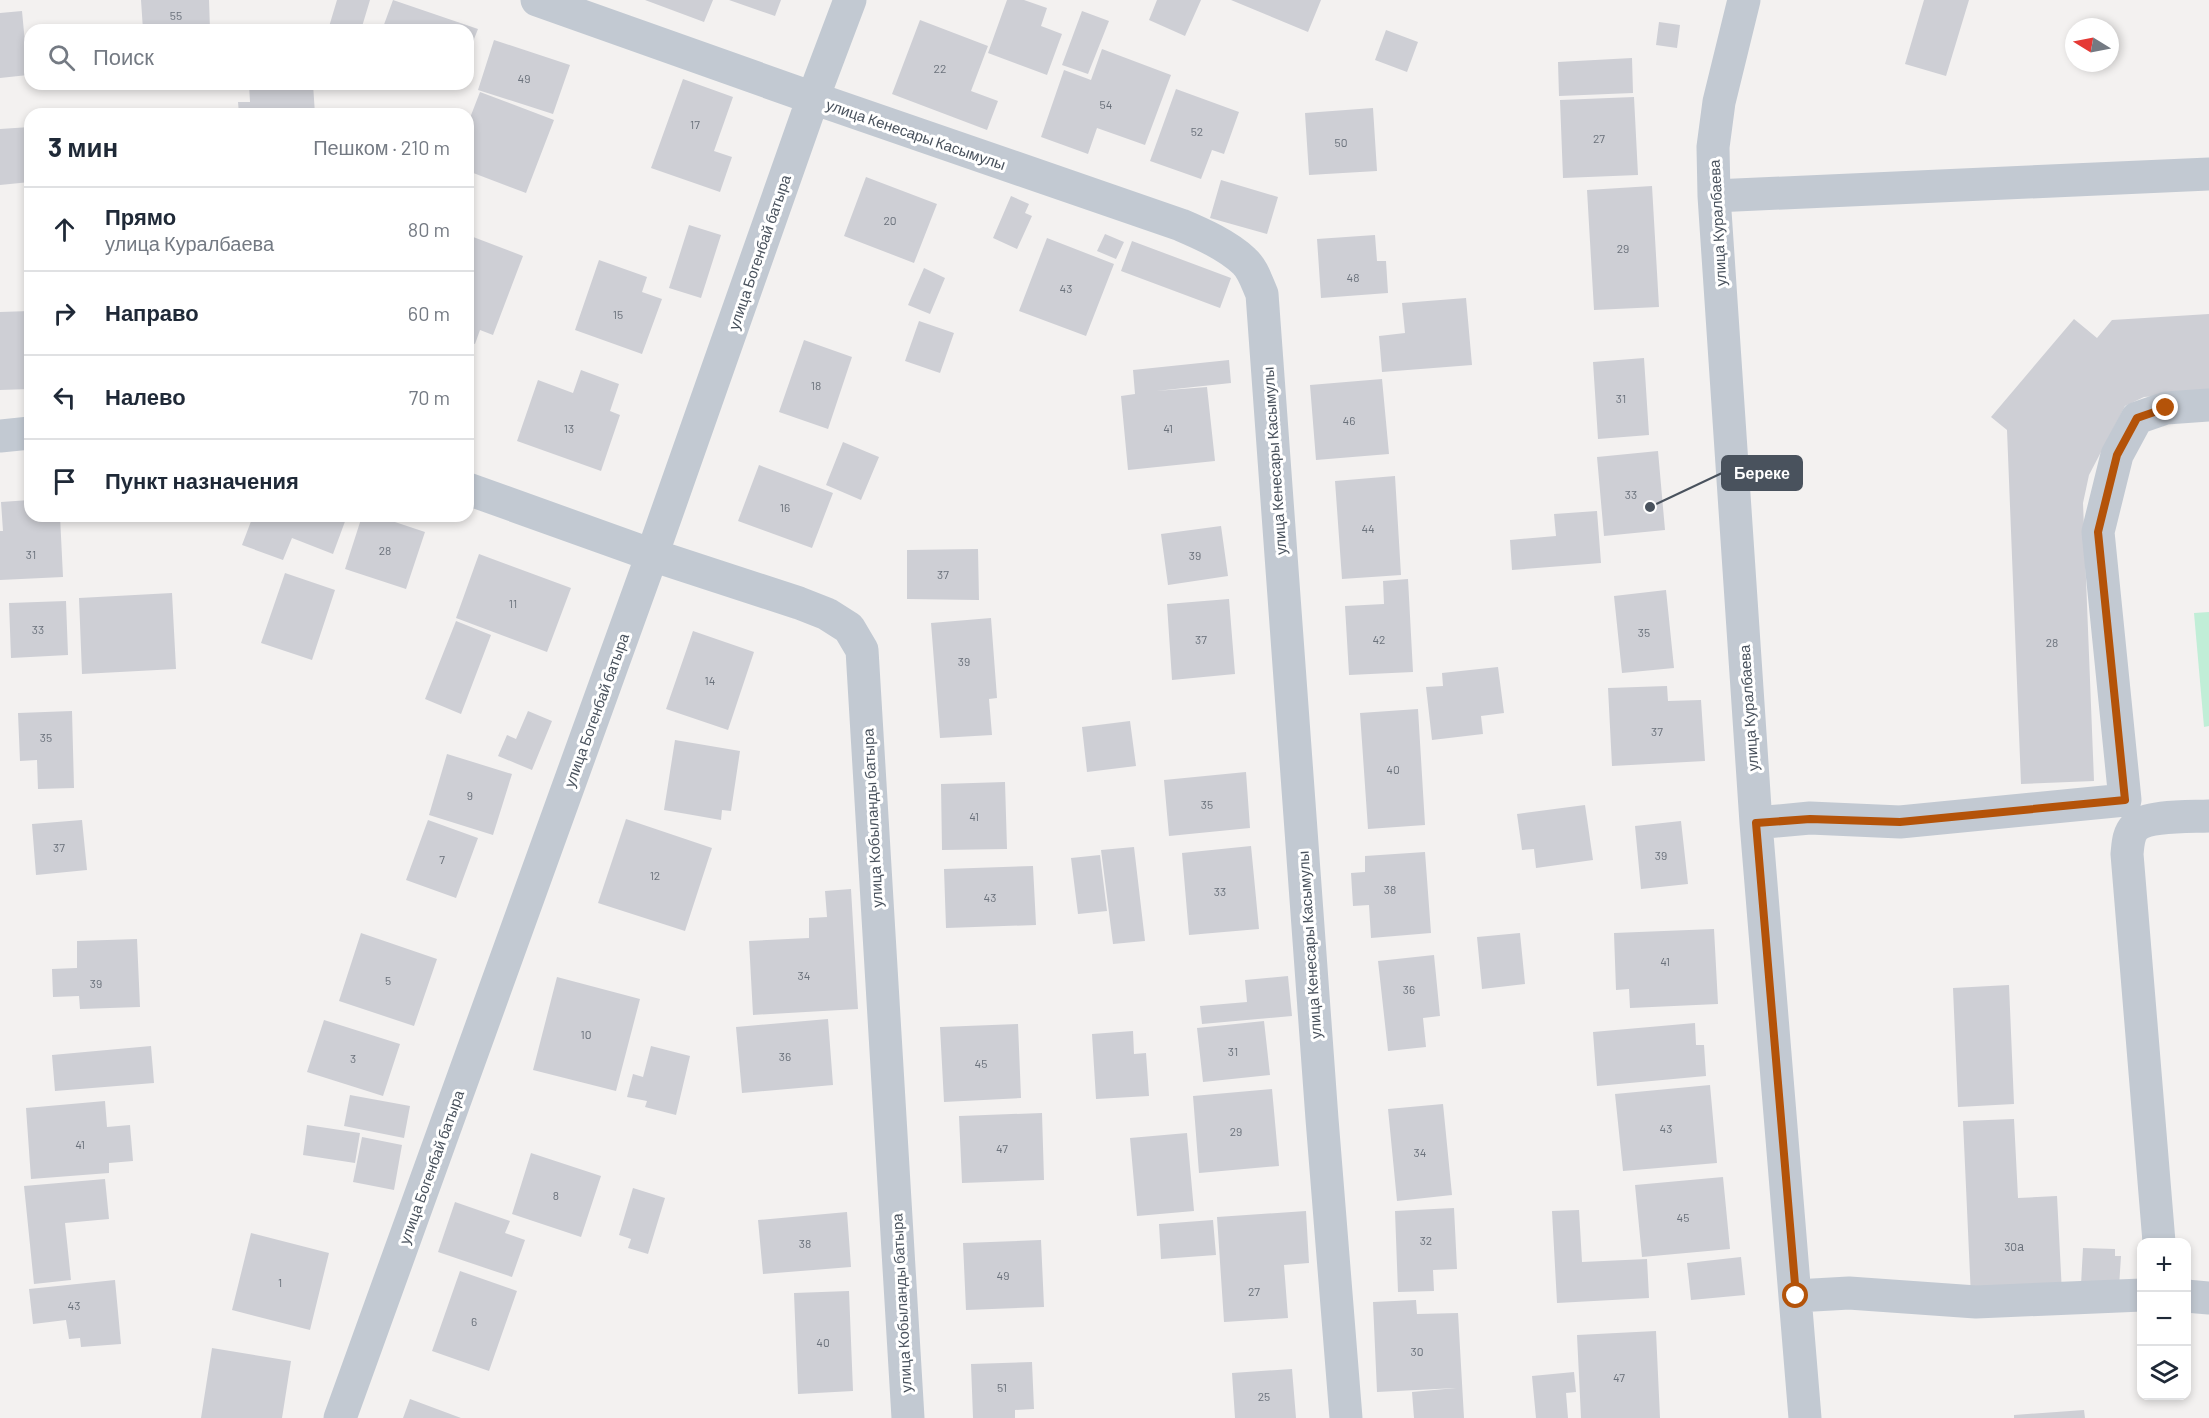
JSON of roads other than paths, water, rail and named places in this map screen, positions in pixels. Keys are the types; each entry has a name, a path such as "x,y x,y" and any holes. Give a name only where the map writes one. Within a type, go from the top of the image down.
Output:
{"street":[{"name":"улица Кенесары Касымулы","path":"537,0 1189,228 1204,235 1245,262 1255,278 1262,294 1346,1418"},
{"name":"улица Богенбай батыра","path":"340,1418 850,0"},
{"name":"улица Куралбаева","path":"1744,0 1719,102 1713,147 1714,196 1756,823 1805,1418"},
{"path":"1714,196 2209,174"},
{"path":"1756,823 1810,819 1900,822 2125,800 2098,532 2117,455 2137,418 2166,408 2209,405"},
{"path":"0,436 24,434"},
{"name":"улица Кобыланды батыра","path":"474,491 827,614 849,628 862,650 908,1418"},
{"path":"2159,1238 2127,854 2130,837 2136,826 2154,819 2209,816"},
{"path":"1796,1296 1849,1293 1976,1302 2137,1295"},
{"path":"2191,1296 2209,1298"}],"place":[{"name":"Береке","path":"1650,507"}]}
